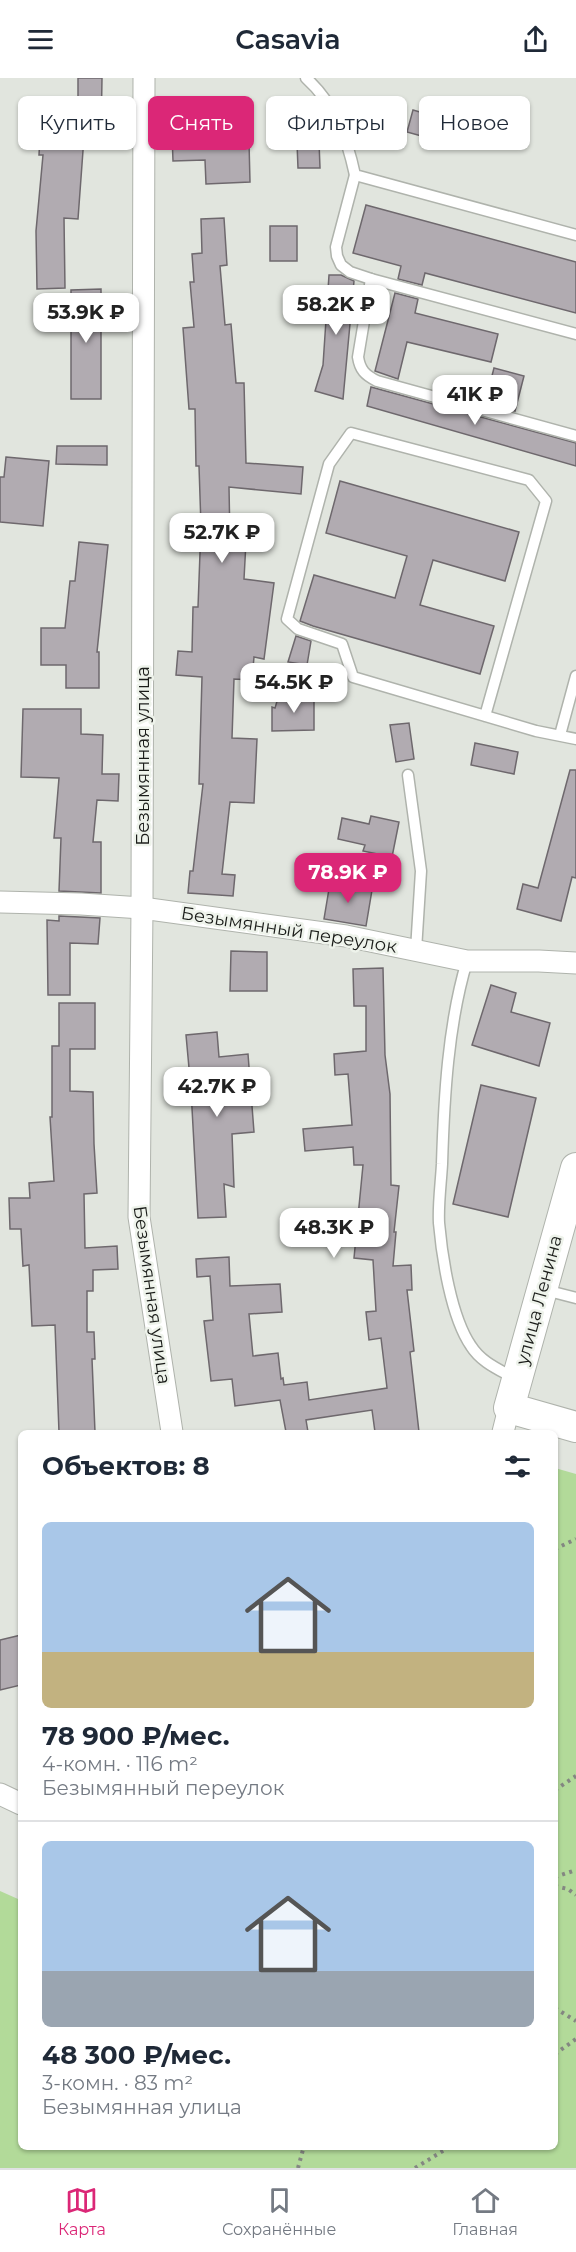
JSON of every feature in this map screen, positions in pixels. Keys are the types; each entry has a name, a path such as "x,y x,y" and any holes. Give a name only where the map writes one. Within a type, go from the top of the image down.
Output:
{"street":[{"name":"Безымянная улица","path":"144,78 139,1217 171,1430"},
{"name":"Безымянный переулок","path":"0,902 142,908 346,936 467,961 576,963"},
{"name":"улица Ленина","path":"510,1407 576,1168"},
{"path":"510,1407 576,1427"},
{"path":"0,1794 18,1803"}],"lane":[{"path":"306,78 316,87 335,114 349,148 355,175 336,248 341,265 350,272 370,279 576,334"},
{"path":"355,175 576,235"},
{"path":"370,279 358,357 360,368 366,375 376,381 576,436"},
{"path":"485,716 546,501 529,480 351,433 329,465 287,619 298,629 342,644 353,677 485,716 536,731 576,739"},
{"path":"560,735 576,676"},
{"path":"408,775 421,871 416,950"},
{"path":"467,961 459,986 443,1123 439,1220 442,1246 459,1320 469,1344 510,1407"},
{"path":"542,1289 576,1298"}],"path":[{"path":"558,1548 576,1539"},
{"path":"558,1788 576,1776"},
{"path":"558,1876 576,1870"},
{"path":"558,1887 576,1895"},
{"path":"558,2010 576,2021"},
{"path":"558,2052 576,2039"},
{"path":"298,2168 303,2150"},
{"path":"415,2168 444,2150"}],"green space":[{"path":"558,1469 576,1474 576,2168 0,2168 0,1891 18,1899 18,2150 558,2150"}],"building":[{"path":"78,78 102,78 102,96 78,96"},
{"path":"413,110 419,112 419,135 407,132"},
{"path":"39,150 83,150 78,219 64,218 65,288 37,289 36,231 43,155 39,155"},
{"path":"173,150 249,150 250,182 206,184 205,160 173,161"},
{"path":"297,150 319,150 320,168 298,168"},
{"path":"366,205 576,262 576,313 425,273 422,285 398,279 401,266 353,253"},
{"path":"224,218 227,265 220,266 225,325 231,324 236,383 244,383 246,463 303,467 301,494 229,487 230,541 246,542 244,579 274,583 264,659 254,657 252,680 234,679 232,738 257,739 254,803 230,802 222,874 235,875 233,896 188,893 190,871 193,871 203,784 199,784 202,677 176,675 178,651 192,652 193,607 198,607 201,526 199,466 196,466 195,409 189,409 183,328 194,327 190,282 194,282 192,254 202,253 201,219"},
{"path":"270,226 297,226 297,261 270,261"},
{"path":"329,275 341,275 354,281 343,399 315,391 323,365"},
{"path":"101,289 101,399 71,399 71,290"},
{"path":"395,293 418,299 415,313 498,334 491,362 407,342 398,379 375,371"},
{"path":"494,368 524,376 515,411 485,403"},
{"path":"371,387 576,443 576,466 367,406"},
{"path":"57,446 107,446 107,465 56,464"},
{"path":"6,457 49,461 43,526 0,522 0,477 4,477"},
{"path":"340,481 519,532 505,581 433,560 420,605 494,626 480,674 300,621 314,575 395,598 407,556 326,533"},
{"path":"79,542 108,545 97,652 99,652 99,688 66,688 66,665 41,665 41,628 65,628 70,581 75,581"},
{"path":"296,636 311,641 307,665 288,662"},
{"path":"314,697 314,730 272,731 272,707 275,708 278,698"},
{"path":"23,709 81,709 81,734 103,735 102,774 119,774 118,801 97,800 93,842 101,842 101,893 59,891 61,838 54,838 59,778 21,777"},
{"path":"409,723 414,759 396,762 390,725"},
{"path":"475,743 518,752 514,774 471,765"},
{"path":"570,770 576,770 576,878 572,877 561,921 517,909 523,884 538,888"},
{"path":"371,816 399,822 392,857 363,851 365,845 338,839 342,818 369,824"},
{"path":"330,883 372,890 366,926 324,919"},
{"path":"59,916 100,918 98,944 70,943 70,995 48,995 47,920 59,921"},
{"path":"231,951 267,952 267,991 230,991"},
{"path":"383,968 385,1055 390,1094 391,1185 399,1186 393,1266 411,1265 412,1290 407,1290 414,1351 410,1352 419,1430 375,1430 372,1410 306,1420 308,1430 286,1430 280,1400 235,1406 232,1379 211,1381 204,1321 213,1320 210,1276 197,1277 196,1259 229,1257 230,1286 280,1284 282,1312 249,1314 253,1356 278,1353 281,1379 283,1378 284,1385 307,1382 309,1400 387,1388 381,1338 369,1340 366,1312 376,1311 373,1260 354,1258 363,1165 354,1165 353,1147 305,1151 303,1129 352,1125 348,1074 335,1075 334,1054 366,1051 366,1006 354,1006 353,969"},
{"path":"491,985 516,993 511,1012 550,1023 539,1066 472,1045"},
{"path":"59,1003 95,1003 95,1049 70,1049 70,1091 93,1092 97,1193 84,1194 85,1248 117,1246 118,1269 93,1270 93,1291 87,1291 87,1332 94,1332 95,1359 92,1359 95,1430 59,1430 55,1325 32,1326 29,1265 23,1266 21,1229 10,1229 9,1198 30,1198 29,1183 54,1181 50,1117 52,1117 52,1046 59,1046"},
{"path":"217,1032 219,1057 248,1054 254,1132 232,1134 234,1187 224,1184 226,1217 198,1218 186,1035"},
{"path":"481,1085 536,1098 508,1217 453,1204"},
{"path":"18,1636 18,1686 0,1690 0,1640"}]}
